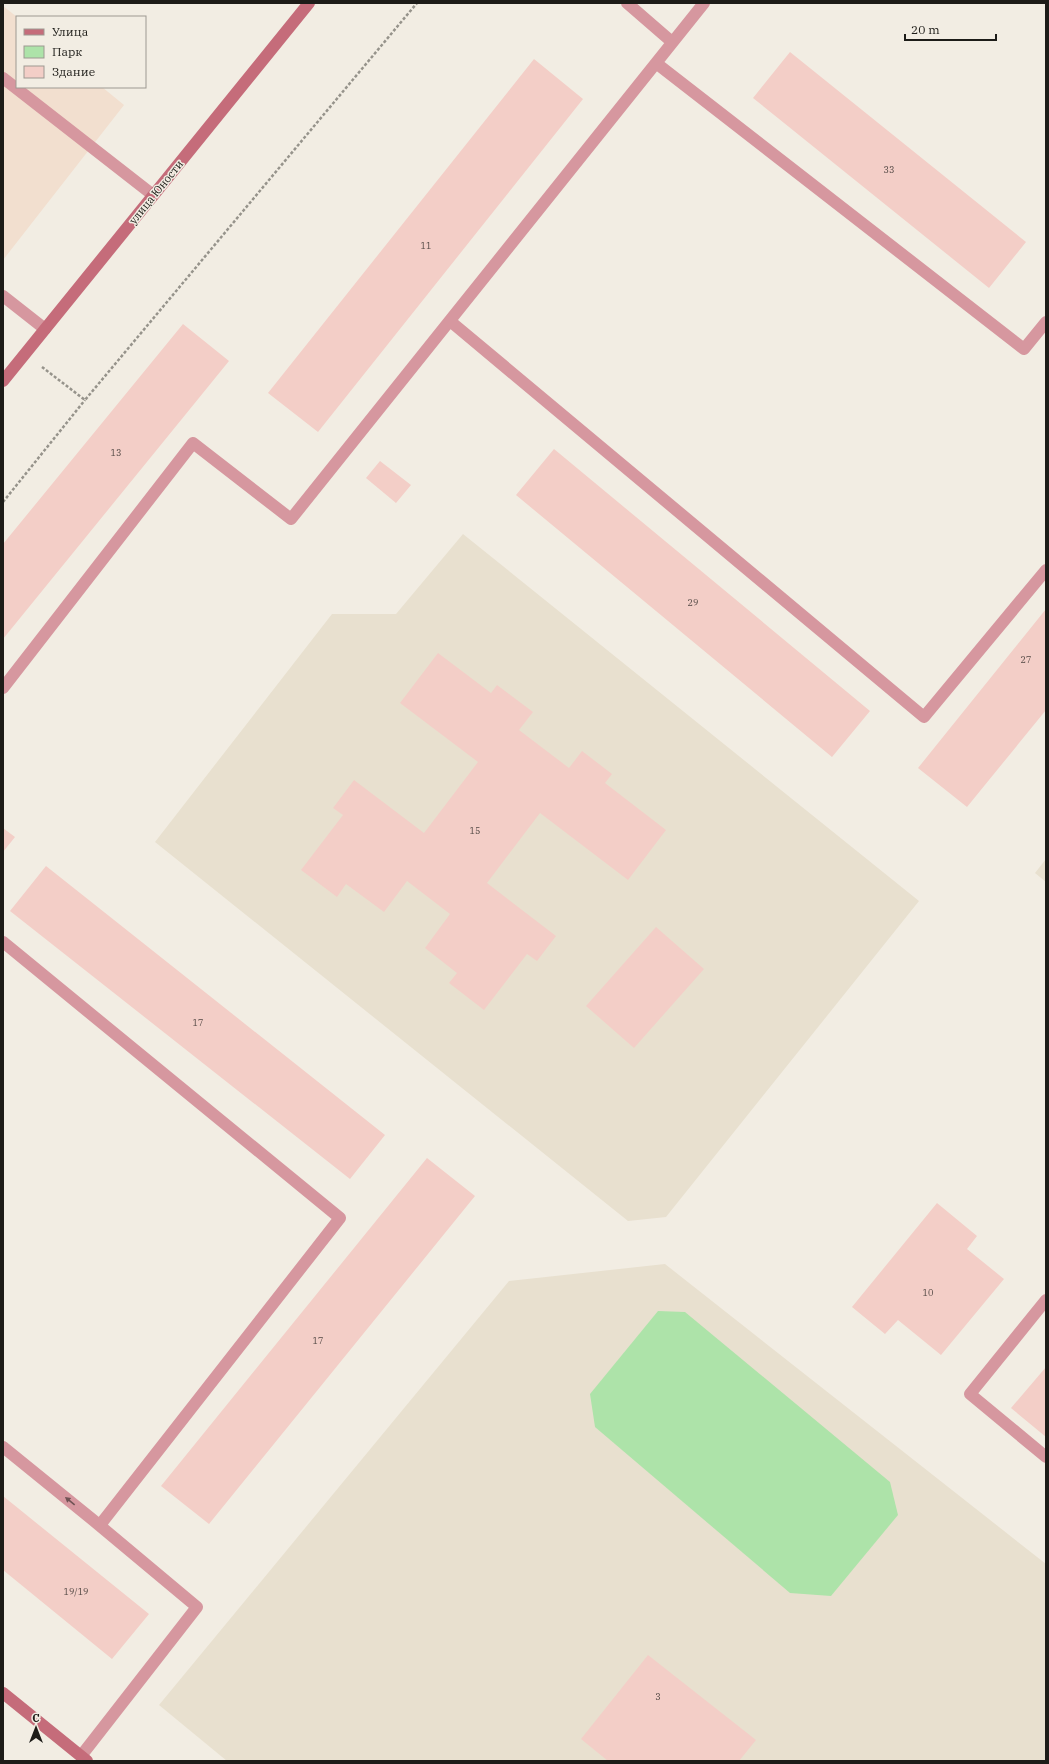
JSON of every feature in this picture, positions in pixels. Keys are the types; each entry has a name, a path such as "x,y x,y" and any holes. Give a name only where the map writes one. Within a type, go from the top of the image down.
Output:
{"street":[{"name":"улица Юности","path":"3,381 309,3"},
{"path":"3,1693 84,1758"}],"lane":[{"path":"626,3 672,42"},
{"path":"3,688 193,443 292,520 704,3"},
{"path":"656,63 1024,349 1046,322"},
{"path":"3,78 153,195"},
{"path":"3,296 45,329"},
{"path":"450,320 924,717 1046,570"},
{"path":"3,942 340,1218 100,1525"},
{"path":"1046,1300 970,1394 1046,1457"},
{"path":"3,1447 197,1606 84,1758"}],"path":[{"path":"3,502 85,400 417,3"},
{"path":"25,354 85,400"}],"shaded area":[{"path":"3,6 16,16 16,88 103,88 124,105 3,260"},
{"path":"463,534 919,901 666,1217 628,1221 155,842 332,614 396,614"},
{"path":"1046,859 1046,882 1035,873"},
{"path":"665,1264 1046,1564 1046,1761 227,1761 159,1705 509,1281"}],"green space":[{"path":"658,1311 685,1312 890,1482 898,1515 831,1596 790,1593 595,1427 590,1394"}],"building":[{"path":"790,52 1026,242 989,288 753,98"},
{"path":"534,59 583,99 318,432 268,393"},
{"path":"183,324 229,361 3,639 3,544"},
{"path":"554,449 870,711 832,757 516,495"},
{"path":"380,461 411,485 396,503 366,478"},
{"path":"1046,609 1046,710 967,807 918,768"},
{"path":"438,653 491,693 497,685 533,712 519,730 569,768 582,751 612,774 605,783 666,830 628,880 540,813 487,883 556,936 537,961 527,954 484,1010 449,983 457,973 425,948 450,914 407,881 384,912 346,884 337,897 301,870 343,815 333,808 354,780 424,833 478,762 400,703"},
{"path":"3,828 15,837 3,852"},
{"path":"46,866 385,1135 350,1179 10,911"},
{"path":"656,927 704,969 634,1048 586,1006"},
{"path":"427,1158 475,1196 209,1524 161,1486"},
{"path":"937,1203 977,1236 967,1249 1004,1279 941,1355 898,1320 885,1334 852,1307"},
{"path":"1046,1367 1046,1437 1011,1408"},
{"path":"3,1496 149,1614 112,1659 3,1570"},
{"path":"648,1655 756,1740 739,1761 608,1761 581,1739"}]}
